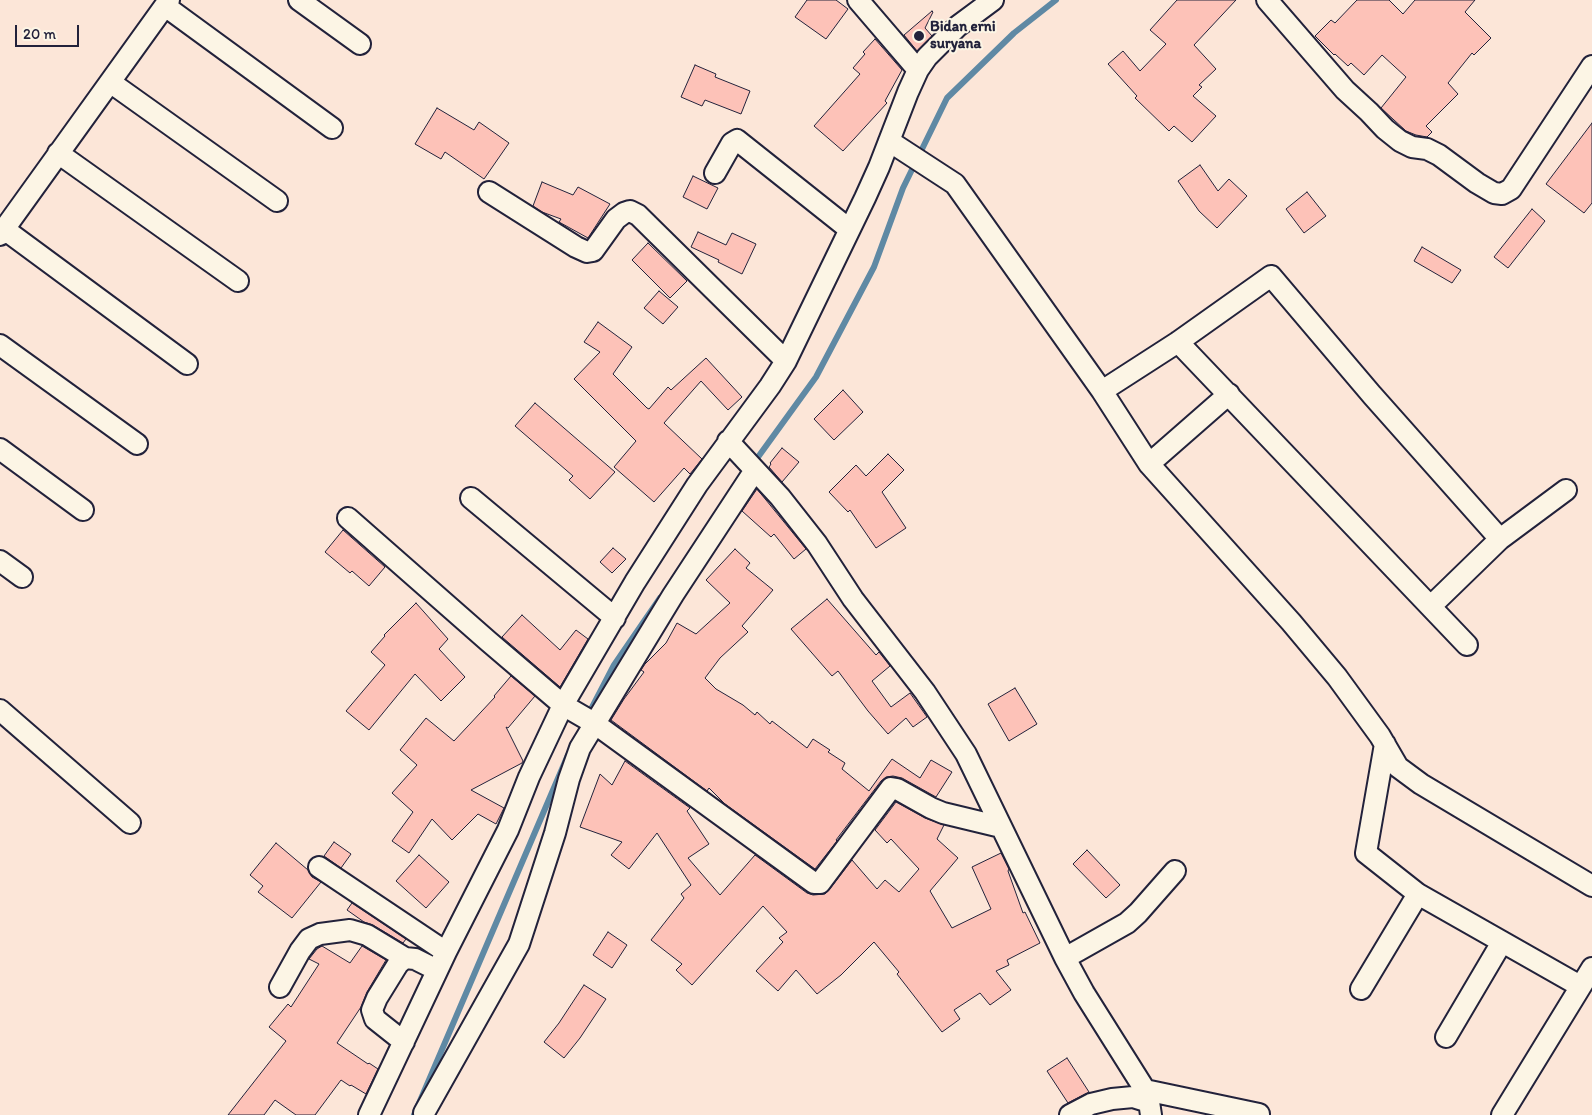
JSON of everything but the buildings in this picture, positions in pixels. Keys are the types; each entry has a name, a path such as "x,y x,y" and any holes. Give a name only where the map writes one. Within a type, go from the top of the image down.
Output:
{"street":[{"path":"299,0 360,44"},
{"path":"858,0 918,70"},
{"path":"1267,0 1345,90 1384,129 1412,147 1427,149 1439,155 1494,193 1502,194 1511,189 1592,66"},
{"path":"187,364 2,232 167,3 332,128"},
{"path":"369,1115 437,970 508,830 529,777 615,618 692,493 733,446 786,361 879,166 918,70 927,57 981,3"},
{"path":"110,82 277,201"},
{"path":"715,173 732,143 736,140 849,228"},
{"path":"889,141 955,184 1102,390 1149,464 1291,622 1337,678 1385,744 1398,767 1421,784 1592,886"},
{"path":"58,154 238,281"},
{"path":"489,192 576,248 587,252 593,251 616,218 630,211 638,215 786,361"},
{"path":"1102,390 1178,342 1271,276 1372,395 1500,539"},
{"path":"1178,342 1467,645"},
{"path":"0,345 137,444"},
{"path":"1149,464 1229,394"},
{"path":"733,446 780,497 817,544 853,598 925,692 966,754 1065,958 1148,1102"},
{"path":"0,449 83,510"},
{"path":"424,1113 519,944 553,842 569,779 580,748 593,722 754,468"},
{"path":"1431,606 1500,539 1566,490"},
{"path":"471,498 615,618"},
{"path":"348,518 416,576 488,642 568,708 593,722 817,884 891,788 897,789 943,813 1001,827"},
{"path":"0,561 22,577"},
{"path":"0,710 130,823"},
{"path":"1385,744 1366,853 1418,894 1580,986"},
{"path":"319,867 446,952"},
{"path":"1065,958 1127,923 1138,914 1175,871"},
{"path":"1361,990 1418,894"},
{"path":"280,987 300,951 310,940 320,934 350,930 366,935 405,958 415,959 437,970"},
{"path":"1446,1037 1502,942"},
{"path":"404,1042 375,1019 372,1010 377,998 398,964 405,958"},
{"path":"1502,1115 1592,968"},
{"path":"1070,1115 1091,1104 1133,1097 1148,1102 1259,1114"}],"waterway":[{"path":"753,464 816,377 874,267 903,188 947,98 1014,33 1056,0"},
{"path":"587,717 614,665 660,598"},
{"path":"414,1115 568,755"}],"place":[{"name":"Bidan erni suryana","path":"919,36"}]}
